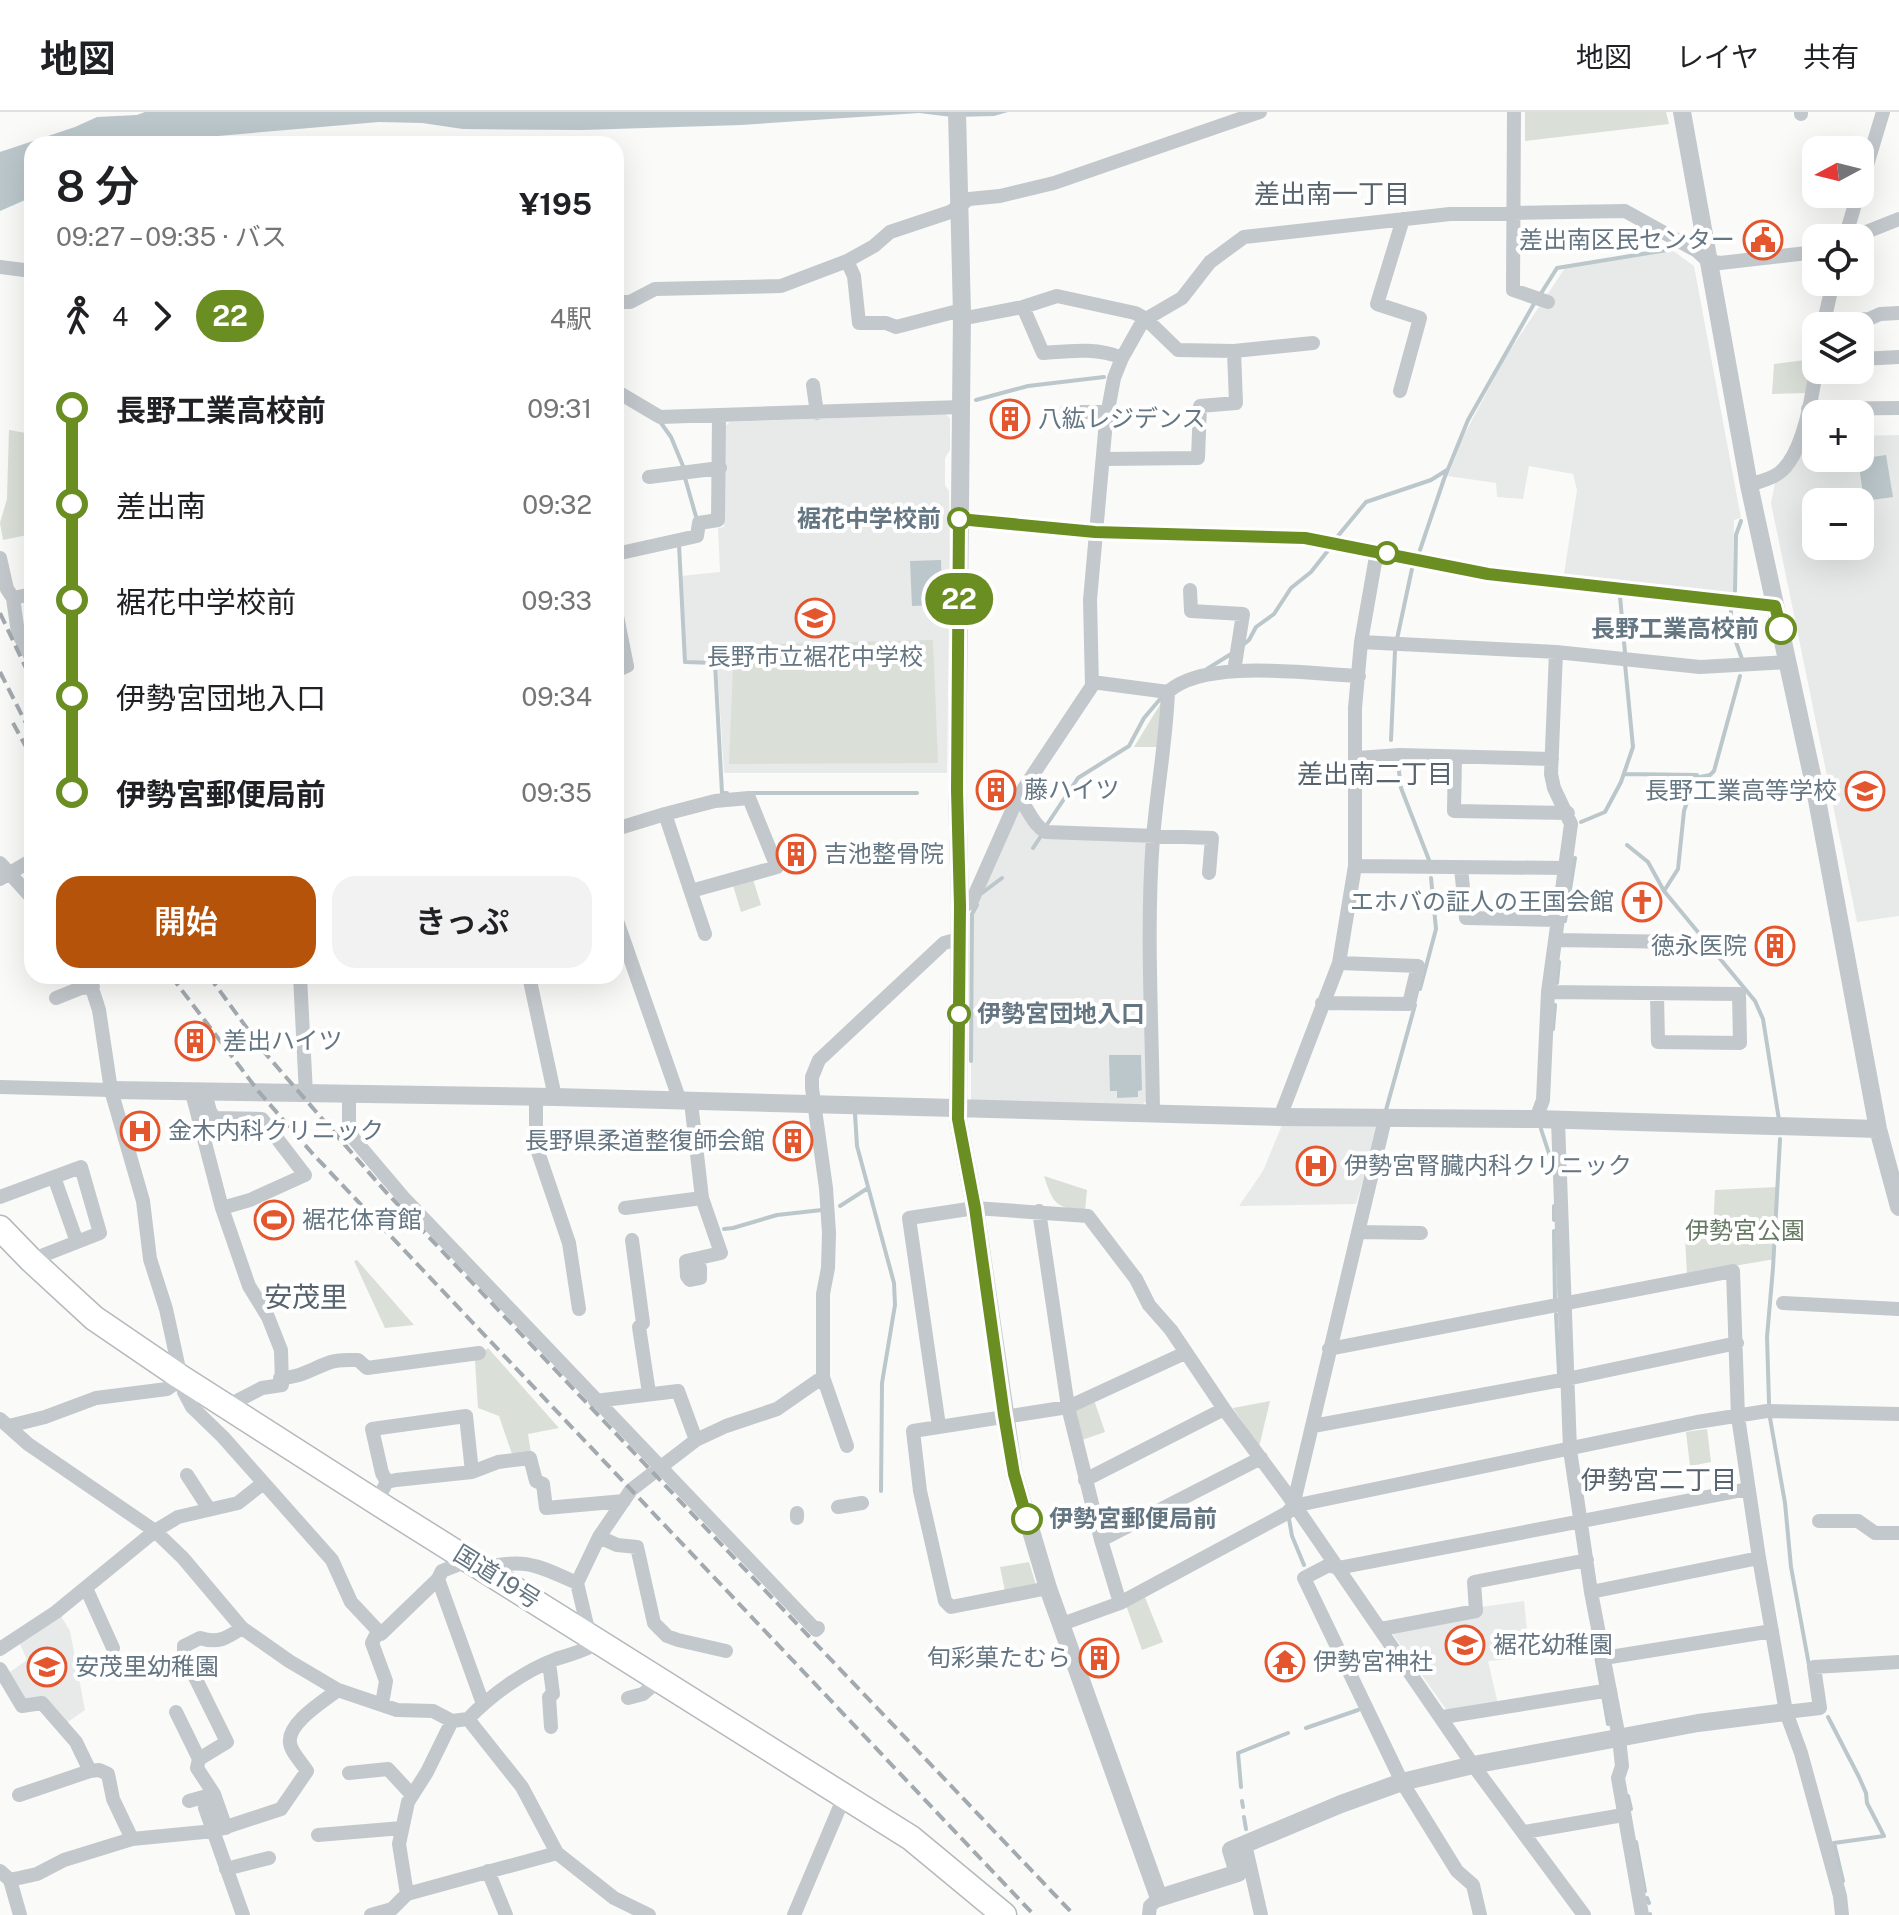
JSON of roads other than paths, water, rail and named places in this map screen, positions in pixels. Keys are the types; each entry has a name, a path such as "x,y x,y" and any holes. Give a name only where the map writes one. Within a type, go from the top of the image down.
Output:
{"highway":[{"name":"国道19号","path":"0,1228 94,1318 227,1406 382,1492 476,1564 911,1838 1004,1915"}],"street":[{"path":"957,112 962,314 957,790 960,906 958,1109 1014,1474 1048,1588 1159,1898"},
{"path":"624,302 655,289 781,286 847,261 874,246 890,232 959,208 969,199 1000,196 1054,183 1260,112"},
{"path":"1514,112 1513,290 1542,299"},
{"path":"1682,112 1749,485 1815,789 1878,1129 1899,1207"},
{"path":"1874,142 1883,112"},
{"path":"960,906 971,903 1018,797 1092,682 1090,600 1114,378 1122,358 1146,319 1182,298 1210,262 1244,237 1403,219 1515,211 1625,211 1697,251 1708,261 1720,263 1802,254"},
{"path":"1400,391 1420,318 1377,304 1403,219"},
{"path":"1874,229 1899,219"},
{"path":"847,261 854,276 859,323 886,323 896,327 954,312 971,317 1023,307 1057,296 1135,313 1146,319 1178,350 1234,351 1313,343"},
{"path":"0,267 24,270"},
{"path":"1023,307 1043,353 1077,350 1112,353 1122,358"},
{"path":"1874,317 1899,313"},
{"path":"1104,459 1198,458 1200,406 1236,403 1234,351"},
{"path":"1874,358 1899,357"},
{"path":"813,385 817,413"},
{"path":"624,396 660,417 961,407"},
{"path":"1874,408 1899,408"},
{"path":"1066,412 1108,412"},
{"path":"624,552 697,536 699,523 718,520 719,416"},
{"path":"1749,485 1780,472 1796,450 1802,430"},
{"path":"649,477 720,468"},
{"path":"959,519 1095,532 1305,538 1488,574 1775,606"},
{"path":"1280,1117 1339,963 1355,866 1355,708 1361,642 1377,551"},
{"path":"0,558 7,589 13,598 18,633 24,644"},
{"path":"1190,590 1191,611 1243,614 1234,671"},
{"path":"13,598 24,596"},
{"path":"1361,642 1556,652 1700,667 1789,662"},
{"path":"1536,1119 1543,1100 1548,992 1571,824 1554,788 1552,759 1556,652"},
{"path":"1153,1112 1153,836 1167,733 1168,692 1178,682 1234,671 1359,676"},
{"path":"1092,682 1168,692"},
{"path":"1357,758 1400,755 1552,759"},
{"path":"1455,757 1454,811 1568,813"},
{"path":"1018,797 1038,828 1046,832 1212,838 1209,873"},
{"path":"624,827 715,801 749,798 777,867 691,891"},
{"path":"665,814 705,934"},
{"path":"24,863 4,872 24,891"},
{"path":"1355,866 1564,868"},
{"path":"1461,868 1466,918 1557,920"},
{"path":"624,939 686,1102 702,1198 721,1253 696,1259"},
{"path":"847,1446 823,1377 823,1294 828,1268 829,1233 812,1077 819,1060 944,943 959,939"},
{"path":"1555,940 1682,942"},
{"path":"1322,1003 1409,1004 1418,966 1339,963"},
{"path":"56,998 87,984"},
{"path":"90,984 111,1090 143,1201 150,1259 166,1309 179,1376 192,1407 223,1437 332,1560 351,1602 381,1634 438,1579 442,1571 476,1564 517,1561 533,1564 577,1583"},
{"path":"300,984 306,1094"},
{"path":"531,984 555,1097"},
{"path":"1548,992 1739,994 1740,1043 1658,1042 1657,995"},
{"path":"0,1087 198,1093 555,1097 1280,1117 1536,1119 1878,1129"},
{"path":"198,1093 214,1118 262,1119 305,1175 250,1200 222,1208"},
{"path":"198,1093 222,1208 249,1286 268,1317 281,1350 282,1385 262,1388 227,1406"},
{"path":"349,1095 349,1127 353,1138 403,1197 595,1401 816,1630 818,1628"},
{"path":"536,1098 536,1146 569,1243 579,1309"},
{"path":"1062,1624 1120,1603 1287,1513 1293,1506 1385,1119"},
{"path":"1558,1121 1570,1450 1591,1592 1619,1738 1622,1766 1618,1778 1642,1915"},
{"path":"0,1197 81,1167 100,1233 31,1260"},
{"path":"54,1177 77,1242"},
{"path":"625,1208 702,1198"},
{"path":"939,1426 909,1218 975,1208 1088,1216 1136,1279 1149,1305 1171,1330 1443,1717 1473,1765 1584,1915"},
{"path":"1039,1211 1068,1407 1120,1603"},
{"path":"1359,1232 1421,1233"},
{"path":"632,1240 643,1323 639,1327 649,1393"},
{"path":"1329,1349 1733,1271 1738,1417 1759,1558 1786,1712 1801,1753 1840,1896 1842,1915"},
{"path":"1783,1303 1899,1309"},
{"path":"1313,1426 1567,1379 1737,1343"},
{"path":"280,1378 316,1371 332,1361 358,1360 367,1368 479,1353"},
{"path":"1048,1588 951,1607 945,1601 920,1491 913,1431 1068,1407 1185,1353"},
{"path":"5,1422 45,1417 96,1398 167,1389 179,1376"},
{"path":"5,1422 28,1444 155,1531 183,1558 242,1628 338,1690 397,1710 433,1711 452,1721 468,1719 483,1704 549,1662 592,1646 577,1583 599,1537 636,1486 696,1440 777,1409 823,1377"},
{"path":"595,1401 678,1391 696,1440"},
{"path":"1085,1480 1224,1409"},
{"path":"1293,1506 1697,1422 1767,1411 1899,1414"},
{"path":"472,1472 466,1416 372,1429 382,1473 382,1492 472,1472 498,1462 530,1458 536,1481 543,1484 546,1508 624,1501"},
{"path":"1101,1540 1261,1458"},
{"path":"187,1475 209,1509"},
{"path":"3,1641 56,1612 155,1531 178,1517 238,1503 262,1484"},
{"path":"1480,1915 1473,1885 1457,1871 1402,1782 1304,1578 1329,1565 1338,1568 1748,1489"},
{"path":"838,1507 862,1503"},
{"path":"1819,1521 1858,1521 1875,1533 1899,1533"},
{"path":"599,1537 617,1545 637,1547 654,1623 667,1636 726,1651"},
{"path":"1591,1592 1759,1558"},
{"path":"1381,1629 1476,1611 1474,1582 1587,1560"},
{"path":"438,1579 483,1704"},
{"path":"86,1588 113,1648"},
{"path":"199,1759 227,1742 184,1655 184,1646 200,1638 212,1642 225,1639 242,1628"},
{"path":"378,1631 372,1643 386,1681 382,1704"},
{"path":"1604,1658 1772,1631"},
{"path":"549,1662 553,1694 549,1697 551,1727"},
{"path":"1149,1915 1150,1906 1159,1898 1238,1873 1231,1850 1402,1782 1473,1765 1698,1723 1820,1708 1814,1667 1899,1662"},
{"path":"0,1669 22,1706 42,1703 76,1742 90,1771"},
{"path":"628,1698 643,1694 659,1680"},
{"path":"20,1915 3,1875 37,1874 64,1860 132,1839 220,1829 281,1809 312,1768 289,1744 290,1736 301,1718 338,1690"},
{"path":"1443,1717 1610,1690"},
{"path":"176,1712 199,1759 197,1768 214,1794 226,1869 243,1915"},
{"path":"468,1719 522,1787 557,1853 614,1898 649,1915"},
{"path":"407,1894 399,1844 402,1828 412,1795 452,1721"},
{"path":"349,1773 388,1769 412,1795"},
{"path":"19,1795 99,1770 108,1774 113,1799 132,1839"},
{"path":"189,1801 214,1794"},
{"path":"794,1915 844,1797"},
{"path":"205,1808 220,1829"},
{"path":"1525,1832 1623,1815"},
{"path":"318,1835 402,1828"},
{"path":"1245,1844 1261,1915"},
{"path":"371,1915 392,1912 407,1894 557,1853"},
{"path":"226,1869 269,1858"},
{"path":"488,1871 506,1915"}],"waterway":[{"path":"1540,295 1557,268 1667,250"},
{"path":"1420,550 1468,420 1535,302"},
{"path":"976,400 1028,386 1104,377"},
{"path":"661,423 671,437 683,466"},
{"path":"1337,537 1366,502 1431,480 1447,470"},
{"path":"685,478 697,520"},
{"path":"1735,591 1736,535 1741,521"},
{"path":"679,545 685,662 715,663 722,793 727,793"},
{"path":"1244,644 1256,627 1274,614 1291,588 1311,572 1330,548"},
{"path":"1397,639 1413,564"},
{"path":"1620,596 1625,653"},
{"path":"1731,611 1731,628 1742,659"},
{"path":"1391,740 1395,651"},
{"path":"1207,669 1231,654"},
{"path":"1581,822 1605,812 1621,782 1633,747 1625,664"},
{"path":"1740,676 1714,771 1695,778 1684,811 1678,869 1664,891 1755,1001 1763,1019 1779,1120"},
{"path":"1046,826 1078,778 1129,746 1144,718 1161,698"},
{"path":"1398,763 1401,788 1429,860"},
{"path":"1624,774 1697,775"},
{"path":"752,793 917,793"},
{"path":"1033,848 1041,836"},
{"path":"1627,845 1648,862 1664,891"},
{"path":"1565,921 1575,858"},
{"path":"982,893 1002,878"},
{"path":"1420,989 1436,929 1431,878"},
{"path":"971,1061 972,914 977,905"},
{"path":"1557,983 1559,962"},
{"path":"1386,1110 1415,1005"},
{"path":"1553,1029 1555,1005"},
{"path":"855,1114 857,1146 894,1283 895,1305 882,1383 881,1491"},
{"path":"1541,1129 1554,1169"},
{"path":"1769,1403 1767,1337 1780,1139"},
{"path":"840,1206 868,1188"},
{"path":"1554,1206 1554,1220"},
{"path":"724,1229 777,1215 822,1210"},
{"path":"1554,1231 1555,1302"},
{"path":"1556,1314 1559,1374"},
{"path":"1770,1418 1785,1503 1791,1567 1809,1665"},
{"path":"1289,1519 1292,1536 1304,1565"},
{"path":"1595,1651 1601,1684"},
{"path":"1603,1695 1608,1724"},
{"path":"1306,1728 1358,1710"},
{"path":"1828,1717 1859,1777 1867,1803 1884,1836 1834,1843 1843,1881"},
{"path":"1241,1787 1238,1753 1288,1733"},
{"path":"1628,1796 1631,1809"},
{"path":"1242,1801 1243,1807"},
{"path":"1244,1817 1246,1829"},
{"path":"1636,1842 1645,1891"},
{"path":"1647,1898 1649,1903"}],"railway":[{"path":"0,613 24,664"},
{"path":"0,672 24,719"},
{"path":"13,723 24,743"},
{"path":"177,984 259,1092 312,1153 1034,1915"},
{"path":"215,984 265,1053 385,1191 1074,1915"}],"place":[{"name":"差出南区民センター","path":"1763,240"},
{"name":"八紘レジデンス","path":"1010,419"},
{"name":"裾花中学校前","path":"959,519"},
{"name":"長野市立裾花中学校","path":"815,618"},
{"name":"長野工業高校前","path":"1781,629"},
{"name":"藤ハイツ","path":"996,790"},
{"name":"長野工業高等学校","path":"1865,791"},
{"name":"吉池整骨院","path":"796,854"},
{"name":"エホバの証人の王国会館","path":"1642,902"},
{"name":"徳永医院","path":"1775,946"},
{"name":"伊勢宮団地入口","path":"959,1014"},
{"name":"差出ハイツ","path":"195,1041"},
{"name":"金木内科クリニック","path":"140,1131"},
{"name":"長野県柔道整復師会館","path":"793,1141"},
{"name":"伊勢宮腎臓内科クリニック","path":"1316,1166"},
{"name":"裾花体育館","path":"274,1220"},
{"name":"伊勢宮郵便局前","path":"1027,1519"},
{"name":"裾花幼稚園","path":"1465,1645"},
{"name":"旬彩菓たむら","path":"1099,1658"},
{"name":"伊勢宮神社","path":"1285,1662"},
{"name":"安茂里幼稚園","path":"47,1667"}],"district":[{"name":"差出南一丁目","path":"1332,194"},
{"name":"差出南二丁目","path":"1375,774"},
{"name":"安茂里","path":"306,1297"},
{"name":"伊勢宮二丁目","path":"1659,1480"}],"park label":[{"name":"伊勢宮公園","path":"1745,1231"}]}
